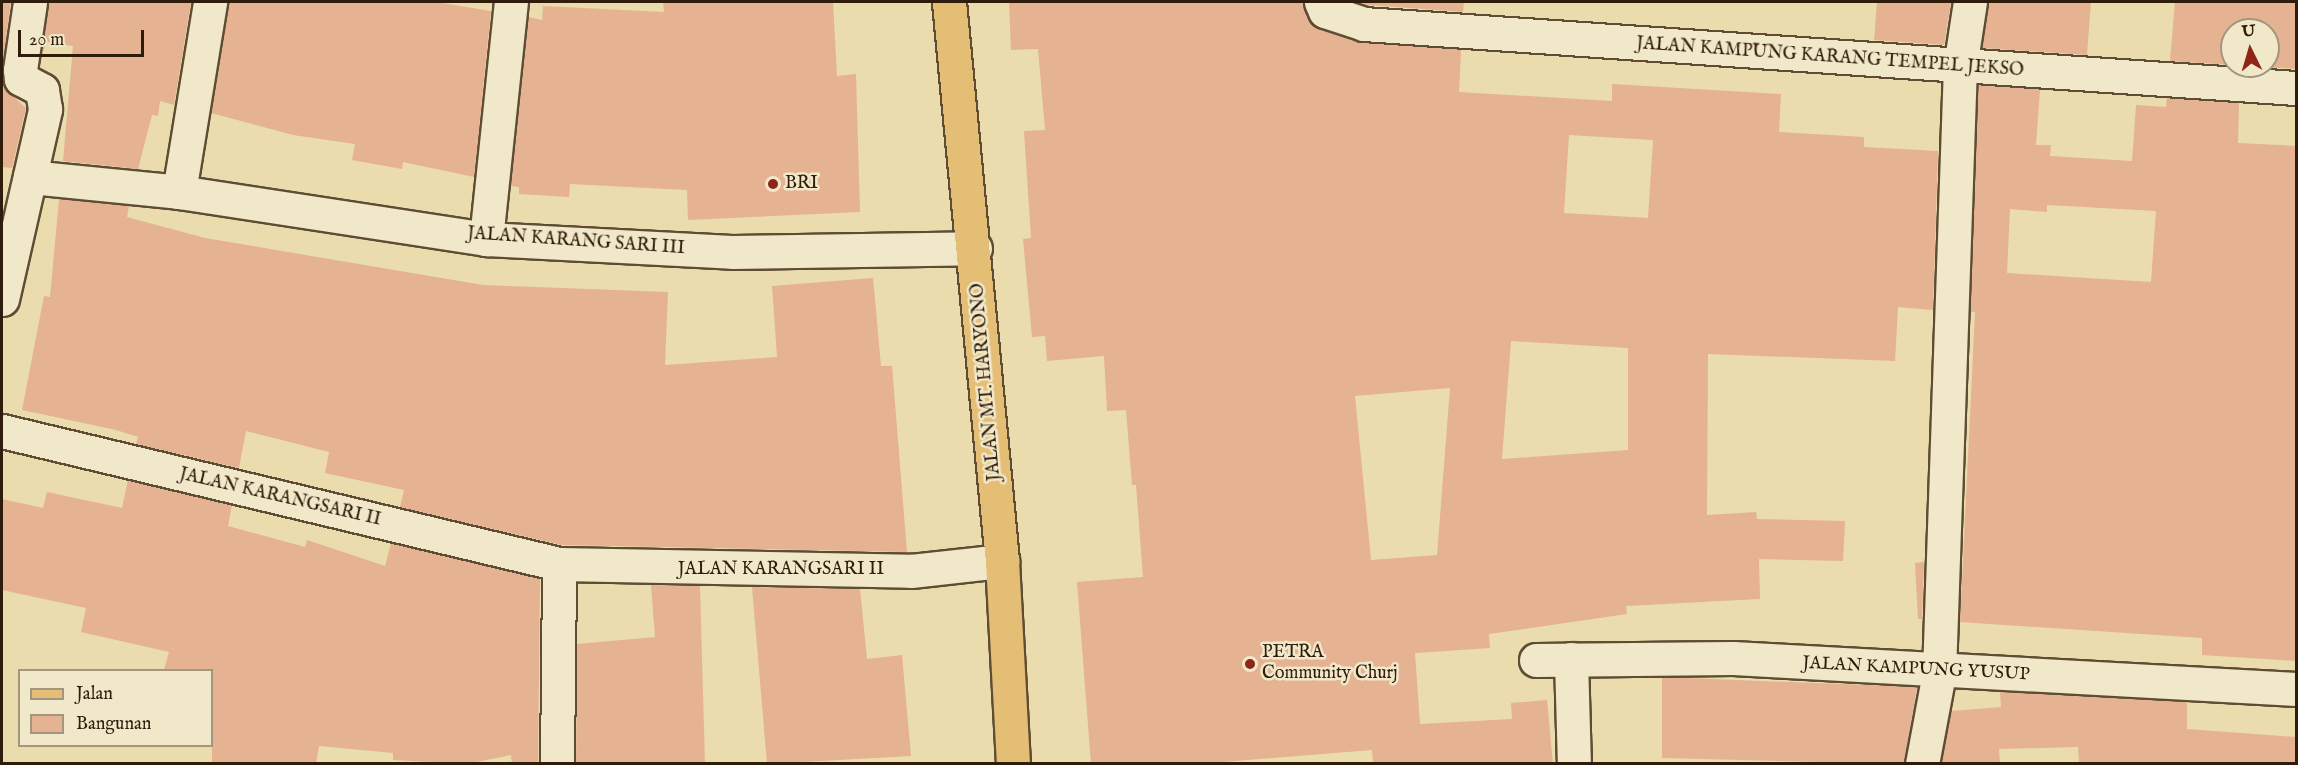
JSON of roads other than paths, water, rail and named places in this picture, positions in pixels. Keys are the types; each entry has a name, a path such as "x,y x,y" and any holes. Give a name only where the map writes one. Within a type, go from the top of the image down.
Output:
{"main road":[{"name":"JALAN MT. HARYONO","path":"949,2 975,248 1002,561 1013,764"}],"street":[{"path":"2,299 30,177 45,98 21,78 20,70 30,2"},
{"path":"179,192 210,2"},
{"path":"486,239 511,2"},
{"name":"JALAN KAMPUNG KARANG TEMPEL JEKSO","path":"1321,2 1325,11 1364,24 1960,67 2296,88"},
{"path":"1922,764 1939,673 1960,67 1970,2"},
{"name":"JALAN KARANG SARI III","path":"30,177 179,192 486,239 732,252 975,248"},
{"name":"JALAN KARANGSARI II","path":"2,431 559,564 911,571 1002,561"},
{"path":"557,764 559,564"},
{"name":"JALAN KAMPUNG YUSUP","path":"1536,660 1733,658 1939,673 2296,689"},
{"path":"1571,659 1574,764"}],"place":[{"name":"BRI","path":"773,184"},
{"name":"PETRA Community Churj","path":"1250,664"}]}
